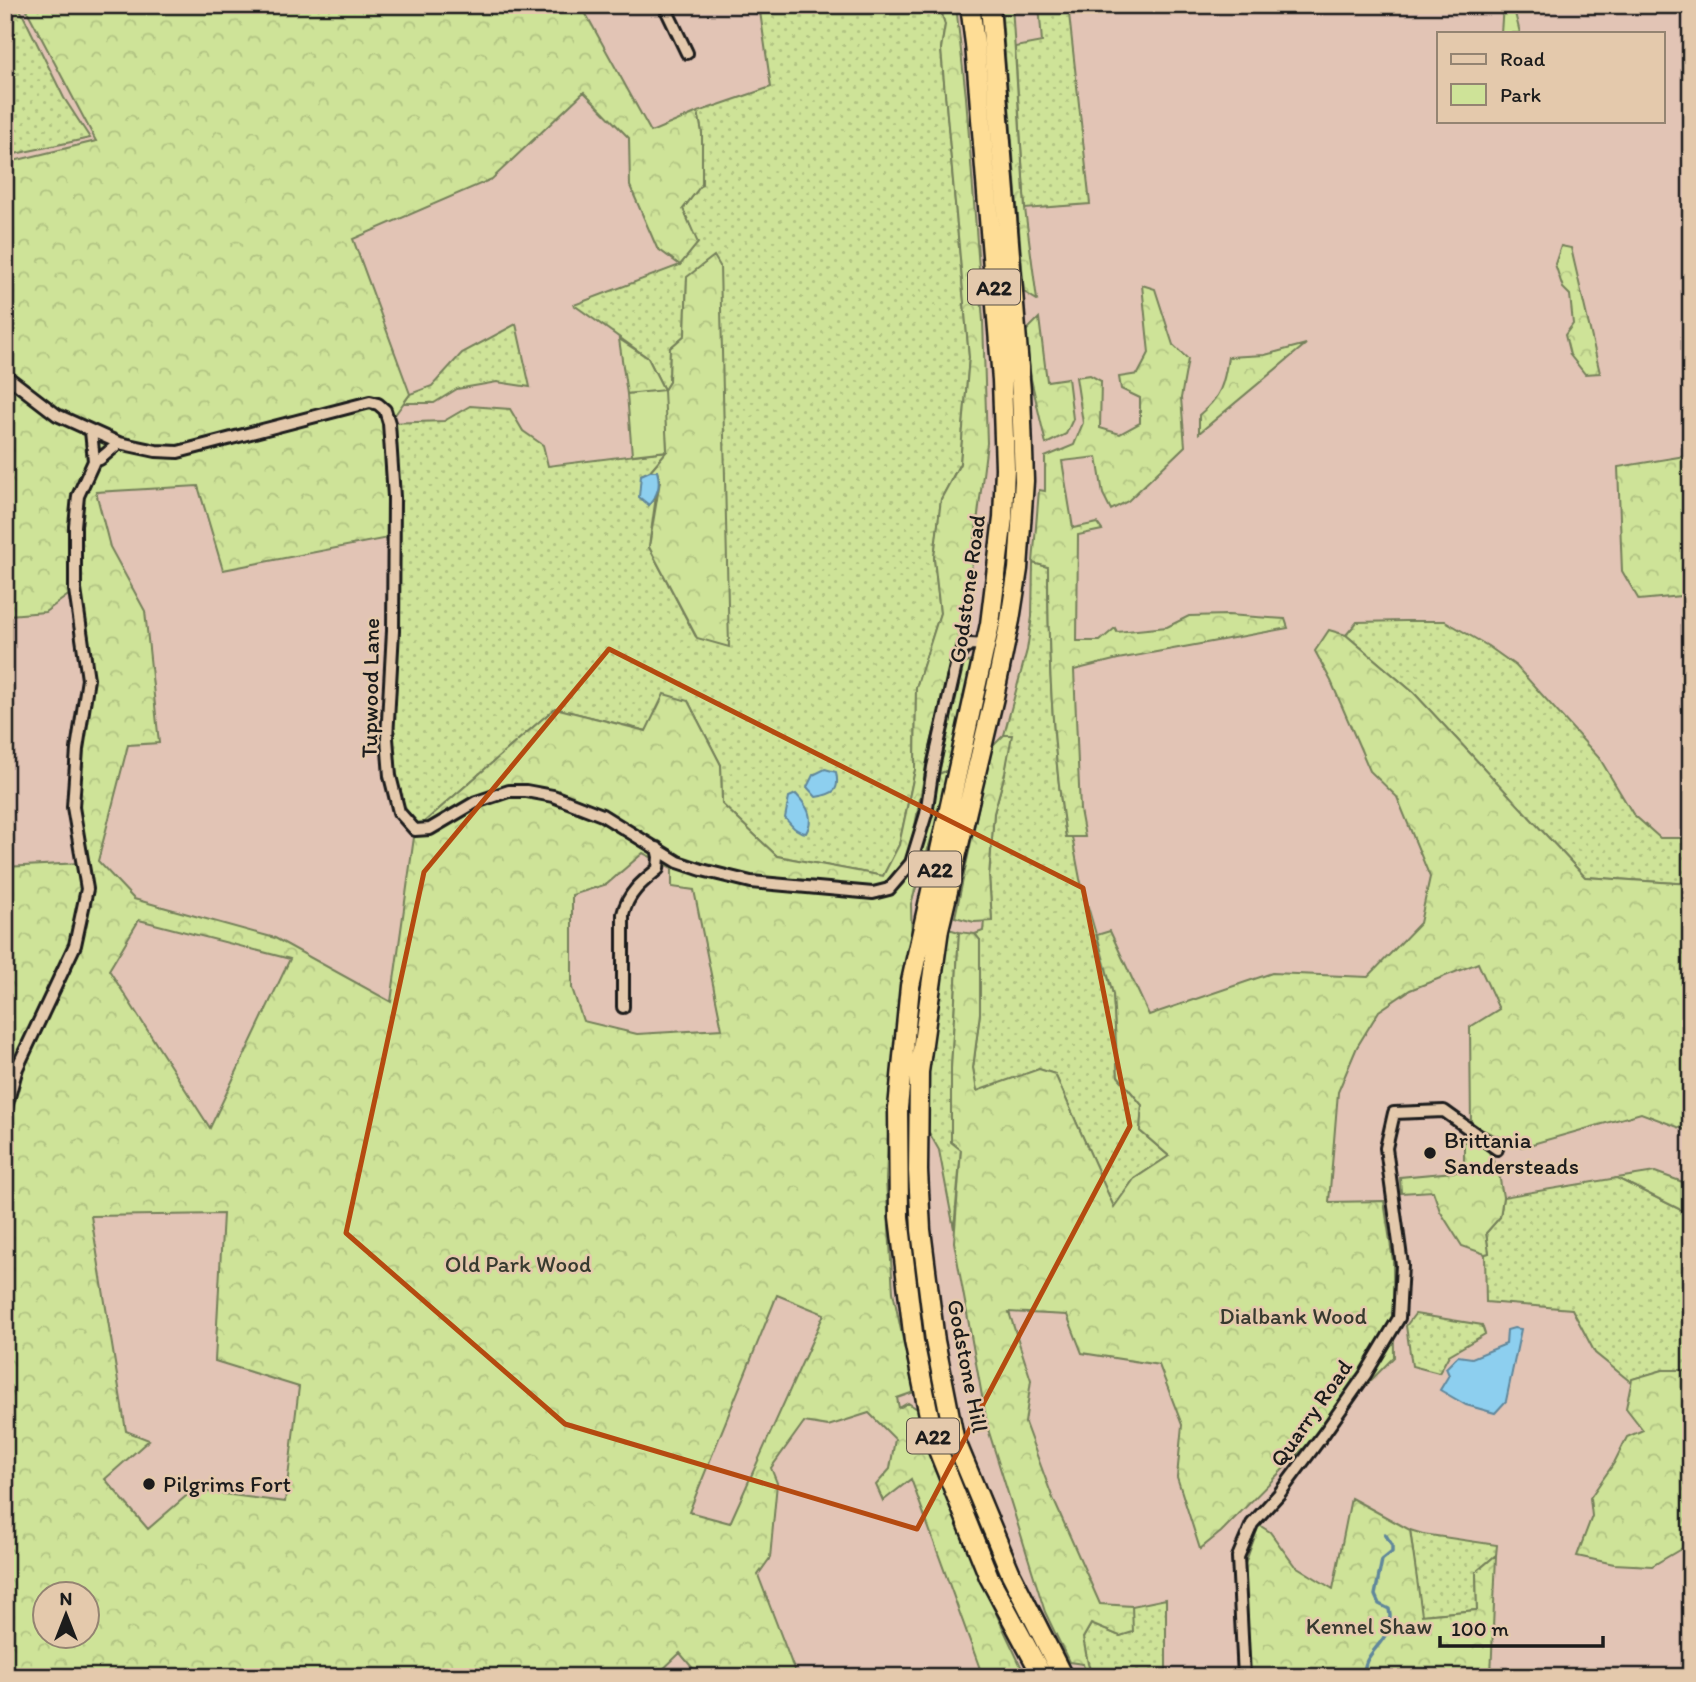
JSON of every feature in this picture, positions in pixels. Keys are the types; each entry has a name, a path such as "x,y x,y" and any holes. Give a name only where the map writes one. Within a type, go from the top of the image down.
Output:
{"highway":[{"name":"Godstone Road","path":"898,1172 899,1096 910,986 986,645 998,569 1005,468 1002,380 970,5"},
{"name":"Godstone Road","path":"919,1127 919,1072 939,929 995,697 1018,569 1024,481 1021,392 990,5"},
{"name":"Godstone Hill","path":"919,1127 918,1171 923,1244 935,1341 954,1437 1012,1574 1063,1677"},
{"name":"Godstone Hill","path":"898,1172 899,1217 914,1341 934,1440 989,1577 1043,1677"}],"street":[{"path":"664,5 687,52"},
{"name":"Tupwood Lane","path":"5,375 57,415 119,443 156,451 178,452 363,404 378,404 385,410 389,423 394,497 393,631 387,738 390,775 400,812 415,830 430,829 476,802 509,791 526,791 553,796 578,805 614,822 678,862 751,882 873,893 889,889 911,863 926,814 933,767 957,661 962,651 970,644 986,645"},
{"path":"5,1111 17,1068 75,945 87,890 73,807 77,749 88,679 75,590 75,526 78,496 94,461 91,431"},
{"path":"94,461 119,443"},
{"path":"623,1007 623,914 626,900 658,869 657,848"},
{"name":"Quarry Road","path":"1244,1677 1238,1557 1252,1524 1279,1494 1325,1432 1365,1375 1399,1318 1402,1265 1386,1148 1394,1113 1444,1111 1497,1149"}],"highlighted area":[{"path":"609,649 1083,888 1130,1126 917,1529 565,1424 346,1233 424,872"}],"green space":[{"path":"5,5 18,5 64,98 90,138 5,156"},
{"name":"Old Park Wood","path":"24,5 581,5 651,132 698,112 702,133 702,184 683,209 698,243 680,265 657,248 630,186 629,138 584,92 492,179 353,239 410,394 389,423 393,537 223,570 198,486 96,492 110,547 145,611 159,743 128,745 98,861 134,899 275,938 391,1002 415,830 555,708 646,731 664,694 688,701 721,765 722,804 777,856 883,876 899,845 915,770 916,688 940,613 934,558 941,499 960,464 969,357 941,49 945,25 940,5 956,5 966,97 983,321 987,443 963,634 955,646 928,756 909,858 888,884 872,888 821,883 880,895 897,890 907,879 915,863 928,823 939,774 953,768 911,904 912,950 893,1054 886,1180 893,1292 914,1392 897,1398 899,1408 908,1403 922,1412 931,1460 986,1592 1026,1677 983,1677 911,1479 883,1501 876,1485 890,1469 895,1439 869,1413 828,1426 804,1422 771,1468 777,1483 770,1558 758,1575 797,1677 700,1677 680,1653 655,1677 5,1677 5,867 81,863 73,807 88,679 74,591 45,612 5,613 5,163 96,141","holes":["643,853 672,868 672,887 694,890 722,1029 637,1034 583,1021 572,988 572,895 607,884","139,920 290,959 210,1128 109,970","223,1214 215,1361 299,1387 285,1502 193,1490 148,1529 105,1479 149,1440 126,1431 91,1216","777,1295 824,1314 730,1523 689,1512"]},
{"path":"759,5 940,5 945,25 941,49 969,357 960,463 941,499 934,558 940,613 916,688 915,770 899,845 883,876 777,856 722,804 721,765 688,701 647,731 555,708 415,830 399,812 387,738 393,537 389,423 444,421 470,406 510,409 523,431 543,445 548,466 667,451 650,471 641,475 649,505 656,496 649,547 696,637 687,277 685,335 670,348 669,382 664,390 648,358 574,305 680,265 697,243 683,209 702,184 702,133 698,112 771,87"},
{"path":"975,5 982,5 1014,371 1016,454 1012,554 991,675 922,994 914,1043 908,1163 919,1284 927,1343 939,1395 1058,1677 1050,1677 986,1553 946,1450 931,1394 917,1315 906,1220 904,1160 913,1007 1010,524"},
{"path":"1001,5 1012,5 1025,209 1037,300 1024,292"},
{"path":"1039,5 1068,5 1090,204 1025,209 1015,47 1042,42"},
{"path":"1503,5 1513,5 1520,32 1501,32"},
{"path":"1561,246 1571,248 1600,373 1585,374 1570,355 1565,335 1573,324 1570,295 1563,288 1555,264"},
{"path":"714,256 720,266 729,647 697,638 649,547 660,481 657,471 650,471 667,451 663,391 627,394 619,339 648,358 664,390 669,382 670,348 685,335 687,277"},
{"path":"1142,285 1155,289 1173,345 1188,359 1181,398 1185,446 1128,501 1111,510 1103,494 1097,457 1062,461 1073,528 1097,523 1102,530 1078,535 1077,641 1100,641 1115,628 1117,632 1167,627 1189,616 1228,615 1285,619 1288,628 1118,659 1074,670 1080,810 1085,837 1066,837 1052,702 1048,567 1033,563 1039,490 1045,491 1045,457 1074,445 1083,423 1076,377 1090,375 1101,381 1100,428 1120,434 1140,423 1140,398 1121,389 1119,377 1138,374 1149,353"},
{"path":"1039,318 1047,381 1068,378 1073,419 1066,434 1046,444 1031,379 1025,332"},
{"path":"516,324 530,387 497,382 457,389 434,403 404,403 410,394 432,386 462,353"},
{"path":"1306,344 1199,433 1199,415 1220,389 1228,357 1265,355"},
{"path":"664,390 667,451 632,455 627,394"},
{"path":"1691,455 1691,595 1639,600 1622,571 1618,467"},
{"path":"1033,563 1048,567 1052,702 1061,803 1066,837 1072,837 1080,879 1113,994 1118,1076 1142,1105 1140,1131 1169,1156 1134,1179 1114,1208 1055,1074 1039,1069 977,1092 973,1068 980,1013 980,940 975,934 983,931 984,921 992,920 989,876 994,813 1005,773 1011,735 1004,735 1027,650 1032,617"},
{"path":"1445,621 1516,666 1600,759 1633,814 1660,838 1691,838 1691,884 1585,877 1414,693 1346,635 1357,622"},
{"name":"Dialbank Wood","path":"1329,630 1346,635 1414,693 1585,877 1691,884 1691,1132 1641,1113 1522,1147 1471,1125 1470,1027 1499,1009 1478,963 1410,990 1379,1011 1357,1047 1338,1092 1329,1202 1384,1201 1393,1261 1394,1357 1221,1532 1200,1549 1177,1477 1182,1425 1159,1365 1082,1353 1067,1315 1009,1312 1031,1380 1025,1423 1052,1496 1100,1604 1132,1606 1133,1632 1120,1636 1091,1624 1083,1638 1093,1677 1086,1677 1083,1664 1069,1662 1045,1612 988,1429 954,1242 961,1150 951,1142 951,1069 959,932 975,934 980,940 980,1013 973,1068 977,1091 1039,1069 1055,1074 1114,1207 1134,1179 1169,1156 1140,1131 1142,1105 1118,1076 1113,994 1097,935 1110,931 1149,1015 1272,973 1368,977 1420,923 1430,877 1397,797 1370,771 1315,651"},
{"path":"971,661 976,666 953,768 939,774 960,671 963,664"},
{"path":"1004,735 1012,735 994,813 989,876 992,921 974,922 955,917 991,748"},
{"path":"945,928 959,932 951,1069 961,1149 954,1229 939,1150 927,1129 925,1079"},
{"path":"1464,1132 1489,1152 1499,1174 1503,1197 1500,1217 1486,1233 1489,1253 1485,1254 1462,1246 1440,1211 1433,1191 1401,1193 1400,1177 1464,1171"},
{"path":"1655,1172 1691,1185 1691,1215 1617,1178"},
{"path":"1617,1178 1691,1215 1691,1370 1663,1370 1633,1379 1632,1383 1595,1353 1572,1309 1486,1302 1485,1254 1489,1253 1486,1233 1500,1217 1503,1197"},
{"path":"1415,1314 1482,1325 1485,1334 1449,1355 1439,1373 1412,1366 1406,1326"},
{"path":"1663,1370 1691,1370 1691,1543 1652,1566 1614,1564 1577,1556 1592,1516 1590,1498 1614,1463 1627,1437 1643,1430 1626,1408 1632,1379"},
{"name":"Kennel Shaw","path":"1351,1498 1410,1530 1422,1615 1477,1610 1476,1572 1496,1555 1491,1677 1249,1677 1245,1564 1259,1525 1270,1532 1294,1565 1333,1589"},
{"path":"1410,1530 1497,1545 1496,1555 1476,1572 1477,1610 1421,1615"},
{"path":"1166,1599 1166,1677 1093,1677 1083,1638 1091,1624 1120,1636 1132,1632 1132,1606"}],"water":[{"path":"657,471 659,485 649,505 639,497 641,475"},
{"path":"825,769 836,772 837,784 831,793 816,797 807,787 813,775"},
{"path":"796,794 810,817 806,833 797,830 785,818 789,797"},
{"path":"1521,1329 1506,1401 1495,1413 1466,1405 1440,1390 1449,1375 1446,1368 1458,1356 1472,1358 1506,1344 1507,1330"}],"waterway":[{"path":"1365,1677 1367,1660 1388,1630 1390,1621 1389,1609 1379,1604 1375,1595 1382,1560 1392,1552 1392,1545 1385,1534"}],"place":[{"name":"Brittania Sandersteads","path":"1430,1153"},
{"name":"Pilgrims Fort","path":"149,1484"}]}
